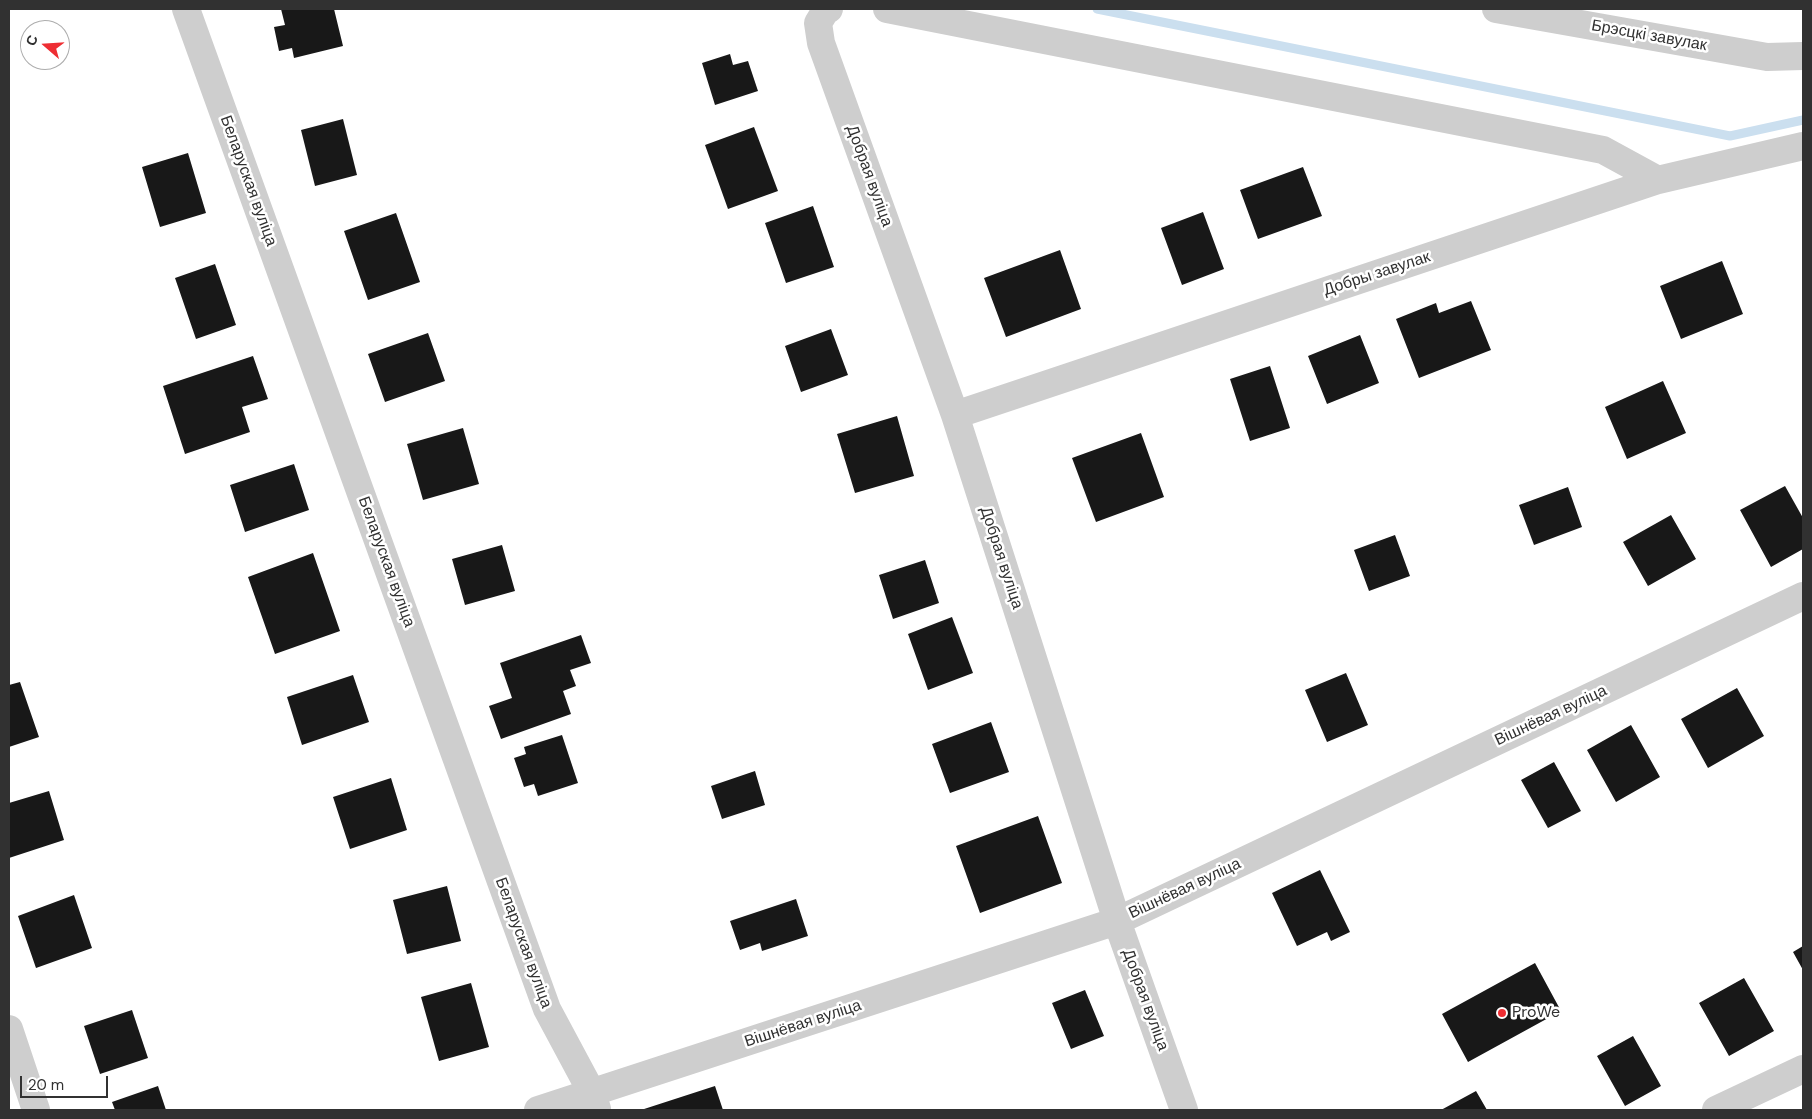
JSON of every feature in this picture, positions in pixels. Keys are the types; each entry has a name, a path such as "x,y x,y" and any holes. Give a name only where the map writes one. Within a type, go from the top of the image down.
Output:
{"street":[{"name":"Беларуская вуліца","path":"186,9 547,1009 595,1101"},
{"name":"Добрая вуліца","path":"827,9 818,23 821,43 955,415 1117,921 1184,1110"},
{"path":"887,9 1603,150 1658,180"},
{"name":"Брэсцкі завулак","path":"1496,9 1767,58 1803,56"},
{"name":"Добры завулак","path":"955,415 1658,180 1803,146"},
{"name":"Вішнёвая вуліца","path":"538,1110 595,1101 1117,921 1803,596"},
{"path":"9,1029 36,1110"},
{"path":"1716,1110 1803,1069"}],"building":[{"path":"281,9 334,9 343,46 294,58 292,48 279,51 274,27 285,25"},
{"path":"730,54 733,65 748,61 758,91 715,105 702,63"},
{"path":"343,119 357,175 315,186 301,130"},
{"path":"754,127 778,191 728,209 705,145"},
{"path":"188,153 206,213 160,227 142,167"},
{"path":"1303,167 1322,216 1258,239 1240,190"},
{"path":"813,206 834,267 786,283 765,223"},
{"path":"1203,212 1224,269 1182,285 1161,228"},
{"path":"396,213 420,282 368,300 344,231"},
{"path":"1060,250 1081,309 1006,337 984,278"},
{"path":"1722,261 1743,314 1681,339 1660,286"},
{"path":"215,264 236,325 196,339 175,278"},
{"path":"1471,301 1491,350 1419,378 1396,319 1436,303 1439,313"},
{"path":"831,329 848,375 801,392 785,346"},
{"path":"428,333 445,381 385,402 368,354"},
{"path":"1360,335 1379,383 1327,404 1308,356"},
{"path":"253,356 268,399 242,407 250,432 185,454 163,386"},
{"path":"1270,366 1290,428 1250,441 1230,379"},
{"path":"1663,381 1686,433 1627,459 1605,407"},
{"path":"897,416 914,476 855,493 837,434"},
{"path":"463,428 479,484 423,500 407,444"},
{"path":"1141,433 1164,497 1096,522 1072,458"},
{"path":"294,464 309,510 245,532 230,485"},
{"path":"1785,486 1803,518 1803,549 1771,567 1740,510"},
{"path":"1568,487 1582,527 1534,545 1519,505"},
{"path":"1671,515 1696,559 1648,586 1623,542"},
{"path":"1395,535 1410,576 1369,591 1354,550"},
{"path":"502,545 515,591 465,605 452,559"},
{"path":"313,553 340,631 275,654 248,577"},
{"path":"925,560 939,603 893,619 879,575"},
{"path":"952,617 973,673 928,690 908,634"},
{"path":"581,635 591,663 570,670 576,686 563,691 571,714 501,739 489,706 512,698 500,663"},
{"path":"1346,673 1368,725 1327,742 1305,690"},
{"path":"353,675 369,722 302,745 287,697"},
{"path":"20,682 39,737 9,747 9,685"},
{"path":"1737,688 1764,736 1708,768 1681,719"},
{"path":"991,722 1009,772 950,793 932,744"},
{"path":"1631,725 1660,777 1616,802 1587,750"},
{"path":"562,735 578,783 538,796 534,784 524,787 514,758 526,754 524,747"},
{"path":"1554,762 1581,811 1548,828 1521,780"},
{"path":"755,771 765,805 722,819 711,786"},
{"path":"391,778 407,830 350,849 333,797"},
{"path":"49,791 64,840 9,858 9,803"},
{"path":"1038,816 1062,883 980,913 956,846"},
{"path":"1320,870 1350,932 1331,941 1327,932 1297,946 1272,893"},
{"path":"447,886 461,941 407,954 393,900"},
{"path":"74,895 92,948 36,968 18,916"},
{"path":"796,899 808,936 762,951 760,943 740,950 730,921"},
{"path":"1803,946 1803,970 1793,952"},
{"name":"ProWe","path":"1535,963 1561,1011 1468,1062 1442,1014"},
{"path":"1744,978 1774,1031 1729,1056 1699,1003"},
{"path":"471,983 489,1047 439,1061 421,997"},
{"path":"1085,990 1104,1036 1071,1049 1052,1003"},
{"path":"132,1010 148,1058 100,1074 84,1026"},
{"path":"1633,1036 1661,1086 1625,1106 1597,1056"},
{"path":"158,1086 166,1110 115,1110 112,1102"},
{"path":"715,1086 723,1110 641,1110"},
{"path":"1476,1091 1487,1110 1441,1110"}],"waterway":[{"path":"1097,9 1730,136 1803,120"}],"place":[{"name":"ProWe","path":"1502,1013"}]}
